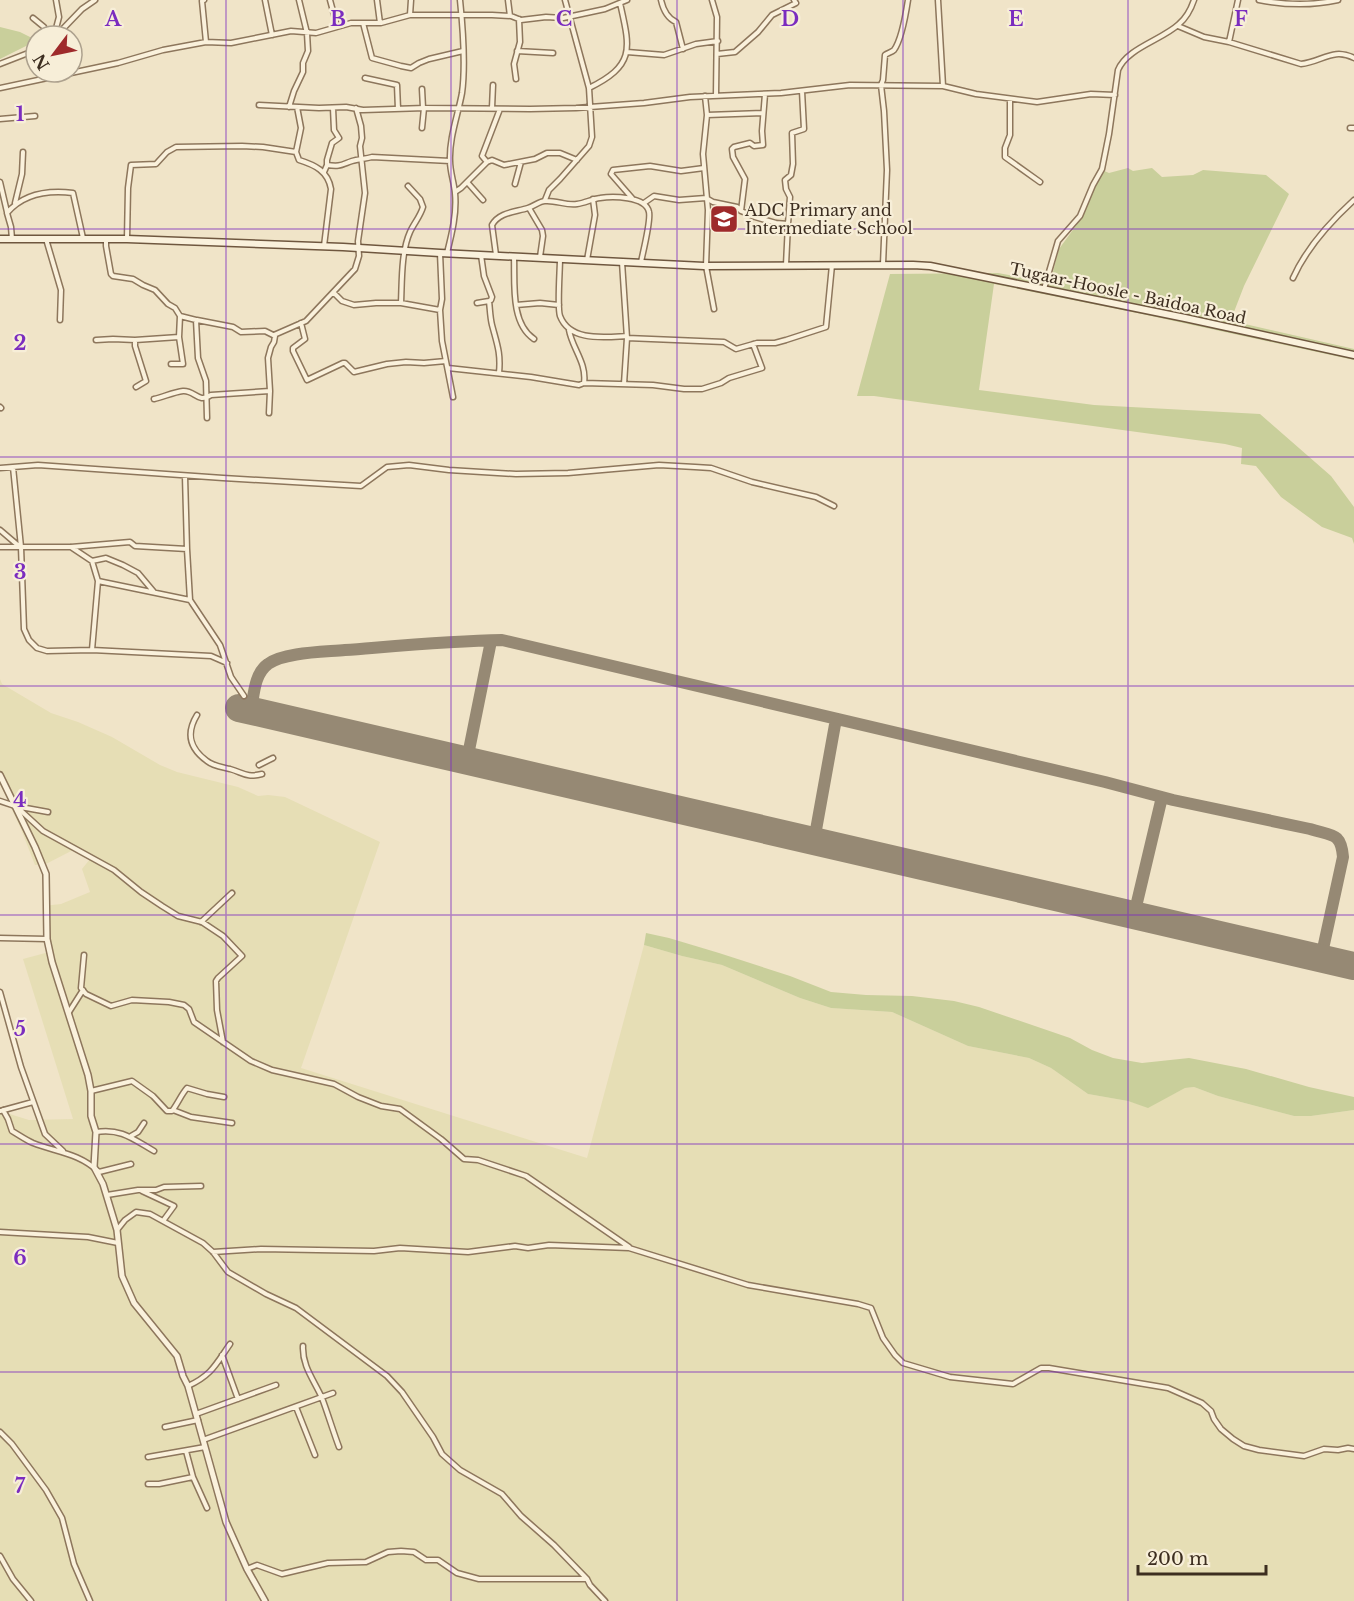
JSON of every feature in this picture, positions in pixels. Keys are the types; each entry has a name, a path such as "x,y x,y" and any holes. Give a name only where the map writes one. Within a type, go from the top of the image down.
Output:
{"main road":[{"path":"0,239 127,239 324,246 540,258"},
{"name":"Tugaar-Hoosle - Baidoa Road","path":"540,258 706,266 896,264 930,266 1354,355"}],"street":[{"path":"56,0 58,24"},
{"path":"67,24 95,0"},
{"path":"204,0 202,1 206,42"},
{"path":"265,0 272,35"},
{"path":"289,107 303,72 303,63 308,51 307,33 299,0"},
{"path":"330,0 337,27"},
{"path":"377,0 380,23"},
{"path":"410,15 411,0"},
{"path":"453,397 442,341 440,310 443,253 453,229 455,192 450,161 457,109 462,93 463,51 460,0"},
{"path":"508,0 510,16"},
{"path":"545,201 549,190 589,146 592,136 589,88 564,0"},
{"path":"0,88 206,42 231,43 291,31 316,33 351,23 380,23 410,15 510,16 519,19 563,18 605,9 627,0"},
{"path":"661,0 670,19 676,22 683,49"},
{"path":"712,0 717,17 717,95"},
{"path":"717,54 735,52 758,32 772,15 796,3 794,0"},
{"path":"883,264 887,170 881,85 885,55 893,51 896,46 902,31 908,0"},
{"path":"938,0 943,86"},
{"path":"1044,290 1058,241 1080,216 1102,168 1118,70 1125,60 1178,26 1186,17 1194,0"},
{"path":"1229,42 1238,0"},
{"path":"1259,0 1306,5 1338,0"},
{"path":"589,88 621,67 627,52 627,35 620,3"},
{"path":"33,18 40,24"},
{"path":"516,79 514,64 520,42 519,19"},
{"path":"363,23 372,58 411,68 429,59 463,51"},
{"path":"1178,26 1204,37 1229,42 1301,64 1311,63 1333,54 1343,53 1354,58"},
{"path":"627,52 664,55 696,44 717,41"},
{"path":"517,51 553,53"},
{"path":"0,64 24,55"},
{"path":"365,78 397,86 398,109"},
{"path":"492,108 493,85"},
{"path":"258,105 333,108 346,106 363,110 576,108 717,95 802,91 850,85 943,86 976,94 1038,102 1091,94 1115,95"},
{"path":"422,89 422,128"},
{"path":"786,265 790,197 785,180 791,176 793,164 792,133 804,129 802,91"},
{"path":"741,212 745,179 733,157 732,149 750,144 763,145 765,94"},
{"path":"705,96 707,114 703,154 708,210 706,266 714,309"},
{"path":"1010,99 1010,135 1005,148 1005,157 1040,182"},
{"path":"297,107 301,128 296,152 299,160 315,165 330,181 324,246"},
{"path":"324,172 332,143 339,138 334,130 333,108"},
{"path":"180,316 233,327 241,332 265,331 274,335 306,321 355,269 359,256 358,241 365,193 360,146 361,126 356,108"},
{"path":"487,162 482,156 500,109"},
{"path":"707,114 763,112"},
{"path":"0,119 35,116"},
{"path":"127,239 131,165 156,164 167,152 176,147 242,146 296,152"},
{"path":"8,213 15,204 22,174 23,152"},
{"path":"455,192 492,160 504,165 535,159 547,153 560,153 577,160"},
{"path":"327,165 344,166 352,161 372,157 450,161"},
{"path":"515,184 521,162"},
{"path":"632,199 610,174 614,170 650,166 681,171 704,168"},
{"path":"0,182 12,239"},
{"path":"467,182 483,200"},
{"path":"401,303 405,251 410,232 423,207 420,199 408,186"},
{"path":"15,204 41,192 73,193 83,239"},
{"path":"644,203 654,196 679,200 706,198 713,202 737,207 741,212 776,223 788,224"},
{"path":"496,256 492,225 494,220 545,201 578,204 602,197 632,199 644,203 650,212 641,263"},
{"path":"587,260 595,215 593,199"},
{"path":"1293,278 1308,251 1354,200"},
{"path":"529,208 543,230 540,258"},
{"path":"46,239 61,290 60,320"},
{"path":"106,239 111,274 133,279 155,290 175,308 180,316 179,337 183,364 171,364"},
{"path":"477,303 492,300 484,276 481,255"},
{"path":"514,257 516,305 520,322 528,336 534,339"},
{"path":"560,259 560,315 569,330 570,340 582,363 584,383"},
{"path":"622,262 627,337 624,384"},
{"path":"569,330 589,337 724,342 736,349 753,344 780,341 827,326 832,265"},
{"path":"334,293 342,301 354,305 401,303 440,310"},
{"path":"489,301 491,322 498,345 499,373"},
{"path":"516,305 540,303 560,305"},
{"path":"196,320 198,358 206,381 207,418"},
{"path":"301,323 305,339 293,348 293,351 307,380 343,363 354,372 387,364 446,360"},
{"path":"269,413 268,358 274,335"},
{"path":"96,340 179,337"},
{"path":"135,340 146,381 136,387"},
{"path":"448,368 579,385 584,383 624,384 693,389 721,384 729,378 762,368 753,344"},
{"path":"154,399 181,391 207,398 210,395 270,391"},
{"path":"0,468 38,465 361,486 387,467 409,465 516,474 568,473 659,465 695,466 711,468 752,482 816,497 834,506"},
{"path":"13,467 21,547 24,629 29,640 37,648 47,651 92,650 211,656 227,663"},
{"path":"185,476 190,600 220,645 231,676 244,696"},
{"path":"0,530 21,547"},
{"path":"0,547 71,547 130,542 135,546 187,549"},
{"path":"71,547 92,561 98,581 92,650"},
{"path":"92,561 106,558 123,565 138,573 155,592"},
{"path":"98,581 190,600"},
{"path":"197,715 191,725 190,739 207,761 251,777 262,774"},
{"path":"259,765 273,758"},
{"path":"0,775 46,874 47,939 52,962 88,1075 91,1091 91,1116 96,1132 94,1167 103,1184 117,1230 122,1276 134,1303 177,1356 188,1386 226,1522 265,1601"},
{"path":"0,801 48,812"},
{"path":"15,806 43,831 114,870 141,892 178,916 202,922 223,936 242,956 216,981 217,1010 223,1042"},
{"path":"201,923 232,893"},
{"path":"201,923 211,928"},
{"path":"201,923 226,938 241,953"},
{"path":"0,938 47,939"},
{"path":"84,955 81,988 86,994 111,1006 132,1000 184,1005 189,1009 194,1022 250,1061 272,1070 334,1084 381,1106 400,1109 464,1159 478,1160 526,1176 629,1248"},
{"path":"68,1012 83,990"},
{"path":"0,992 21,1067 45,1134 63,1151"},
{"path":"91,1091 132,1081 153,1096 167,1111 173,1110 190,1117 232,1123"},
{"path":"173,1110 187,1088 207,1095 224,1097"},
{"path":"33,1102 1,1111 8,1119 12,1131 33,1143 63,1151 99,1172 131,1164"},
{"path":"130,1136 138,1132 144,1123"},
{"path":"96,1132 112,1132 130,1136 154,1151"},
{"path":"107,1195 138,1190 156,1190 164,1187 201,1186"},
{"path":"138,1190 174,1206 163,1221"},
{"path":"117,1230 136,1212 150,1214 163,1221 203,1243 228,1272 296,1308 387,1376 402,1392 442,1454 460,1470 502,1494 521,1516 554,1545 587,1579 605,1601"},
{"path":"0,1232 88,1237 118,1243"},
{"path":"213,1252 261,1249 374,1251 400,1248 468,1252 514,1246 528,1248 549,1245 629,1248 748,1285 871,1308 882,1338 895,1355 903,1363 934,1373 1013,1384 1041,1368 1049,1368 1159,1385 1202,1404 1210,1411 1221,1429 1244,1446 1304,1456 1324,1449 1354,1449"},
{"path":"188,1386 213,1371 231,1344"},
{"path":"303,1346 302,1357 306,1369 314,1380 339,1447"},
{"path":"222,1355 238,1399"},
{"path":"165,1427 197,1417 276,1385"},
{"path":"203,1440 333,1393"},
{"path":"297,1407 315,1455"},
{"path":"0,1432 12,1444 46,1490 62,1518 74,1564 90,1601"},
{"path":"148,1456 205,1447"},
{"path":"186,1451 193,1477 207,1508"},
{"path":"148,1484 193,1477"},
{"path":"248,1569 257,1565 282,1575 328,1563 366,1562 388,1552 401,1551 414,1552 426,1560 438,1560 457,1573 479,1578 587,1579"},
{"path":"0,1556 13,1579 31,1601"}],"shaded area":[{"path":"0,679 2,684 51,713 112,737 160,765 177,772 238,787 258,796 285,797 380,842 301,1068 587,1158 644,945 722,965 800,998 831,1008 892,1012 968,1046 1029,1058 1051,1068 1088,1094 1148,1107 1185,1088 1194,1087 1218,1096 1294,1116 1354,1110 1354,1601 0,1601 0,1111 29,1120 73,1119 23,959 49,952 43,906 61,904 90,892 82,869 90,859 75,849 44,865 35,865 0,784"}],"green space":[{"path":"0,27 24,34 24,47 0,59"},
{"path":"1128,168 1133,171 1152,168 1162,177 1193,175 1203,170 1266,175 1289,194 1244,286 1232,317 1236,322 1354,349 1354,360 994,284 979,390 1094,405 1260,414 1331,476 1354,507 1354,544 1352,538 1322,527 1281,497 1256,466 1241,464 1242,448 874,396 857,396 890,274 998,273 1050,283 1059,249 1083,216 1092,187 1102,170 1109,173"},
{"path":"646,933 719,953 831,992 912,996 954,1001 979,1007 1070,1038 1113,1058 1142,1063 1189,1058 1246,1069 1354,1097 1354,1110 1294,1116 1218,1096 1194,1087 1185,1088 1148,1108 1128,1101 1088,1094 1051,1068 1029,1058 968,1046 892,1012 831,1008 800,998 722,965 644,945"}],"taxiway":[{"path":"251,710 255,685 263,668 284,657 316,652 502,640 1173,800 1330,834 1340,843 1343,857 1321,958"},
{"path":"467,760 491,641"},
{"path":"814,841 836,719"},
{"path":"1134,915 1162,797"}],"runway":[{"path":"239,708 1354,966"}],"place":[{"name":"ADC Primary and Intermediate School","path":"724,219"}]}
